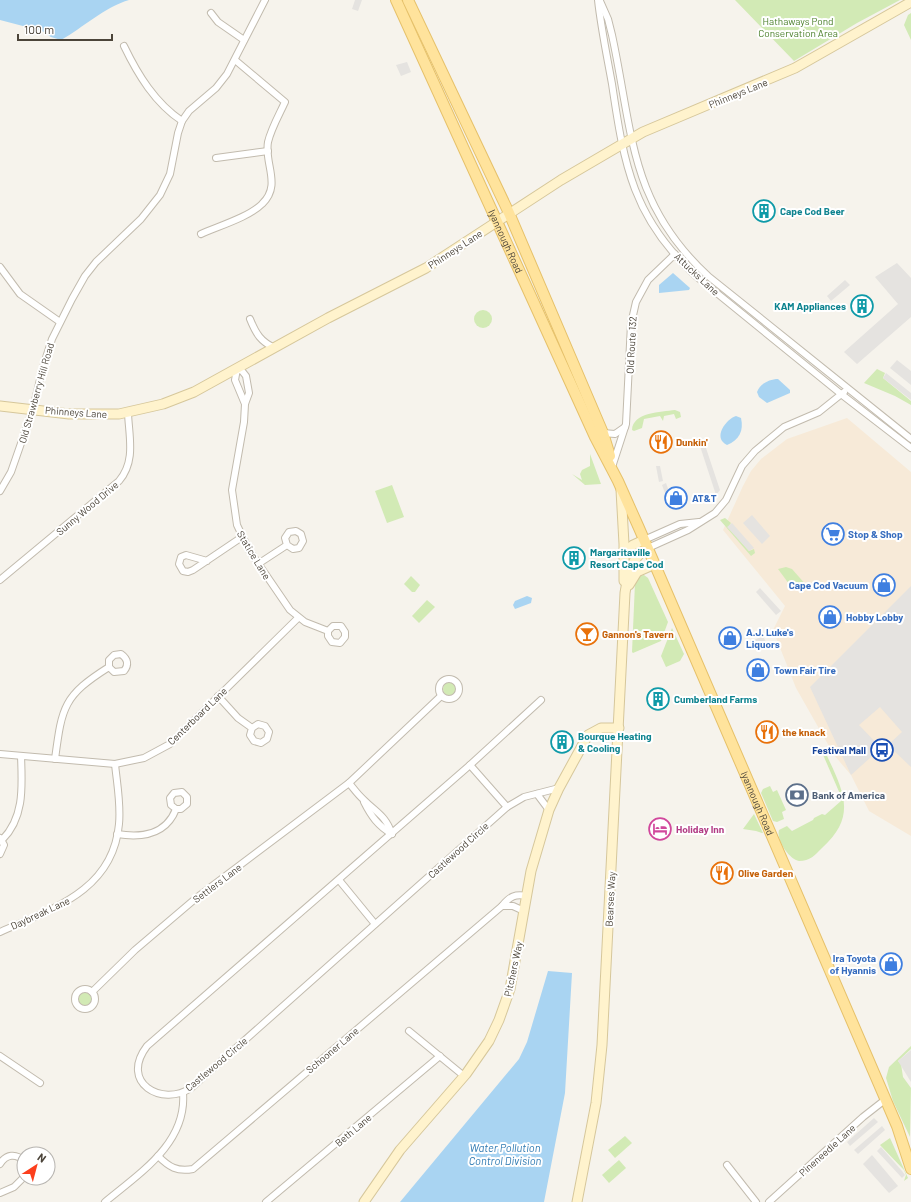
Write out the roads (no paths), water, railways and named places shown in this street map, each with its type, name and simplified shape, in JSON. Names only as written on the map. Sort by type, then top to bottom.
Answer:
[{"type":"main road","name":"Iyannough Road","points":[[396,0],[594,437],[620,484]]},
{"type":"main road","name":"Iyannough Road","points":[[408,0],[509,213],[603,433],[620,484],[897,1126],[911,1169]]},
{"type":"main road","name":"Phinneys Lane","points":[[0,406],[90,415],[128,413],[172,401],[236,369],[340,312],[426,268],[509,213],[631,138],[795,68],[911,2]]},
{"type":"main road","points":[[620,484],[624,552]]},
{"type":"main road","name":"Bearses Way","points":[[625,593],[623,574],[624,552],[633,545],[646,544]]},
{"type":"main road","name":"Bearses Way","points":[[577,1202],[590,1138],[601,1065],[625,593],[630,567],[646,544]]},
{"type":"main road","points":[[625,593],[635,574],[655,564]]},
{"type":"main road","name":"Pitchers Way","points":[[364,1202],[400,1150],[464,1076],[485,1048],[506,1002],[514,971],[524,911],[540,837],[549,810],[559,788],[588,735],[600,728],[619,728]]},
{"type":"main road","name":"Iyannough Road","points":[[897,1126],[911,1149]]},
{"type":"street","name":"Old Strawberry Hill Road","points":[[0,491],[11,472],[33,409],[46,357],[60,322],[91,268],[141,219],[160,195],[170,174],[178,133],[182,122],[195,105],[222,81],[235,60],[266,0]]},
{"type":"street","name":"Attucks Lane","points":[[599,0],[608,19],[612,35],[631,138],[640,174],[653,205],[666,227],[691,259],[708,276],[847,389],[911,438]]},
{"type":"street","name":"Attucks Lane","points":[[599,0],[621,144],[630,179],[638,199],[659,233],[675,254],[697,277],[841,394],[911,448]]},
{"type":"street","points":[[211,12],[218,22],[244,40]]},
{"type":"street","points":[[124,46],[134,67],[150,90],[170,113],[182,122]]},
{"type":"street","points":[[201,234],[253,210],[266,200],[272,182],[268,151],[270,137],[285,102],[235,60]]},
{"type":"street","points":[[216,158],[268,151]]},
{"type":"street","name":"Old Route 132","points":[[613,464],[625,427],[631,324],[636,302],[648,280],[675,254]]},
{"type":"street","points":[[0,268],[20,294],[60,322]]},
{"type":"street","points":[[250,319],[254,329],[263,343],[275,348]]},
{"type":"street","name":"Statice Lane","points":[[245,404],[235,380],[236,369],[244,373],[247,379],[249,393],[245,404],[244,422],[232,490],[234,514],[242,537],[258,564],[287,606],[298,618],[328,631]]},
{"type":"street","name":"Bearses Way","points":[[646,544],[688,530],[714,513],[724,504],[742,466],[755,451],[784,427],[819,412],[847,389]]},
{"type":"street","name":"Sunny Wood Drive","points":[[0,580],[119,481],[124,475],[130,461],[128,413]]},
{"type":"street","points":[[603,433],[615,434],[625,427]]},
{"type":"street","name":"Bearses Way","points":[[646,544],[680,524],[701,521]]},
{"type":"street","points":[[207,561],[242,537]]},
{"type":"street","points":[[258,564],[286,545]]},
{"type":"street","name":"Centerboard Lane","points":[[0,754],[115,764],[144,758],[165,747],[178,737],[298,618]]},
{"type":"street","points":[[55,759],[61,718],[67,704],[82,686],[109,667]]},
{"type":"street","points":[[218,696],[238,718],[252,728]]},
{"type":"street","name":"Settlers Lane","points":[[92,992],[135,950],[195,900],[349,783],[441,696]]},
{"type":"street","name":"Castlewood Circle","points":[[541,700],[392,834],[153,1040],[137,1061],[136,1069],[143,1084],[153,1091],[165,1094],[182,1092],[190,1088],[507,807],[518,799],[559,788]]},
{"type":"street","points":[[0,854],[4,847],[1,839],[12,827],[20,807],[21,756]]},
{"type":"street","name":"Daybreak Lane","points":[[0,932],[64,904],[85,889],[105,866],[113,849],[117,834],[119,808],[115,764]]},
{"type":"street","points":[[470,765],[507,807]]},
{"type":"street","points":[[349,783],[364,801],[371,816],[382,828],[392,834]]},
{"type":"street","points":[[537,794],[549,810]]},
{"type":"street","points":[[117,834],[136,837],[154,833],[168,823],[176,809]]},
{"type":"street","points":[[339,880],[375,924]]},
{"type":"street","name":"Schooner Lane","points":[[158,1156],[174,1169],[184,1171],[193,1169],[502,906],[509,898],[514,896],[527,896]]},
{"type":"street","points":[[502,906],[513,906],[524,911]]},
{"type":"street","points":[[409,1031],[464,1076]]},
{"type":"street","name":"Beth Lane","points":[[266,1202],[440,1056]]},
{"type":"street","points":[[1,1058],[40,1083]]},
{"type":"street","points":[[105,1202],[158,1156],[172,1140],[180,1124],[184,1104],[182,1092]]},
{"type":"street","name":"Pineneedle Lane","points":[[769,1202],[863,1117],[886,1100]]},
{"type":"street","points":[[0,1164],[6,1157],[12,1155],[16,1156]]},
{"type":"street","points":[[727,1165],[756,1202]]},
{"type":"street","points":[[0,1193],[16,1185]]},
{"type":"water","points":[[0,0],[129,0],[120,3],[102,13],[61,40],[51,37],[42,31],[0,20]]},
{"type":"water","points":[[673,273],[690,288],[689,290],[659,293],[659,285]]},
{"type":"water","points":[[778,379],[790,390],[790,393],[767,403],[759,397],[757,392],[765,382]]},
{"type":"water","points":[[736,416],[741,418],[741,431],[735,440],[727,445],[721,438],[722,429],[728,421]]},
{"type":"water","points":[[527,596],[532,598],[531,603],[515,609],[513,605],[515,601]]},
{"type":"water","name":"Water Pollution Control Division","points":[[548,971],[572,973],[565,1093],[544,1202],[400,1202],[519,1059],[527,1042]]},
{"type":"place","name":"Cape Cod Beer","points":[[764,211]]},
{"type":"place","name":"KAM Appliances","points":[[862,306]]},
{"type":"place","name":"Dunkin'","points":[[661,442]]},
{"type":"place","name":"AT&T","points":[[676,498]]},
{"type":"place","name":"Stop & Shop","points":[[833,534]]},
{"type":"place","name":"Margaritaville Resort Cape Cod","points":[[574,558]]},
{"type":"place","name":"Cape Cod Vacuum","points":[[884,585]]},
{"type":"place","name":"Hobby Lobby","points":[[830,617]]},
{"type":"place","name":"Gannon's Tavern","points":[[587,634]]},
{"type":"place","name":"A.J. Luke's Liquors","points":[[730,638]]},
{"type":"place","name":"Town Fair Tire","points":[[758,670]]},
{"type":"place","name":"Cumberland Farms","points":[[658,699]]},
{"type":"place","name":"the knack","points":[[767,732]]},
{"type":"place","name":"Bourque Heating & Cooling","points":[[562,742]]},
{"type":"place","name":"Festival Mall","points":[[882,750]]},
{"type":"place","name":"Bank of America","points":[[797,795]]},
{"type":"place","name":"Holiday Inn","points":[[660,829]]},
{"type":"place","name":"Olive Garden","points":[[722,873]]},
{"type":"place","name":"Ira Toyota of Hyannis","points":[[891,964]]},
{"type":"park label","name":"Hathaways Pond Conservation Area","points":[[798,26]]}]
